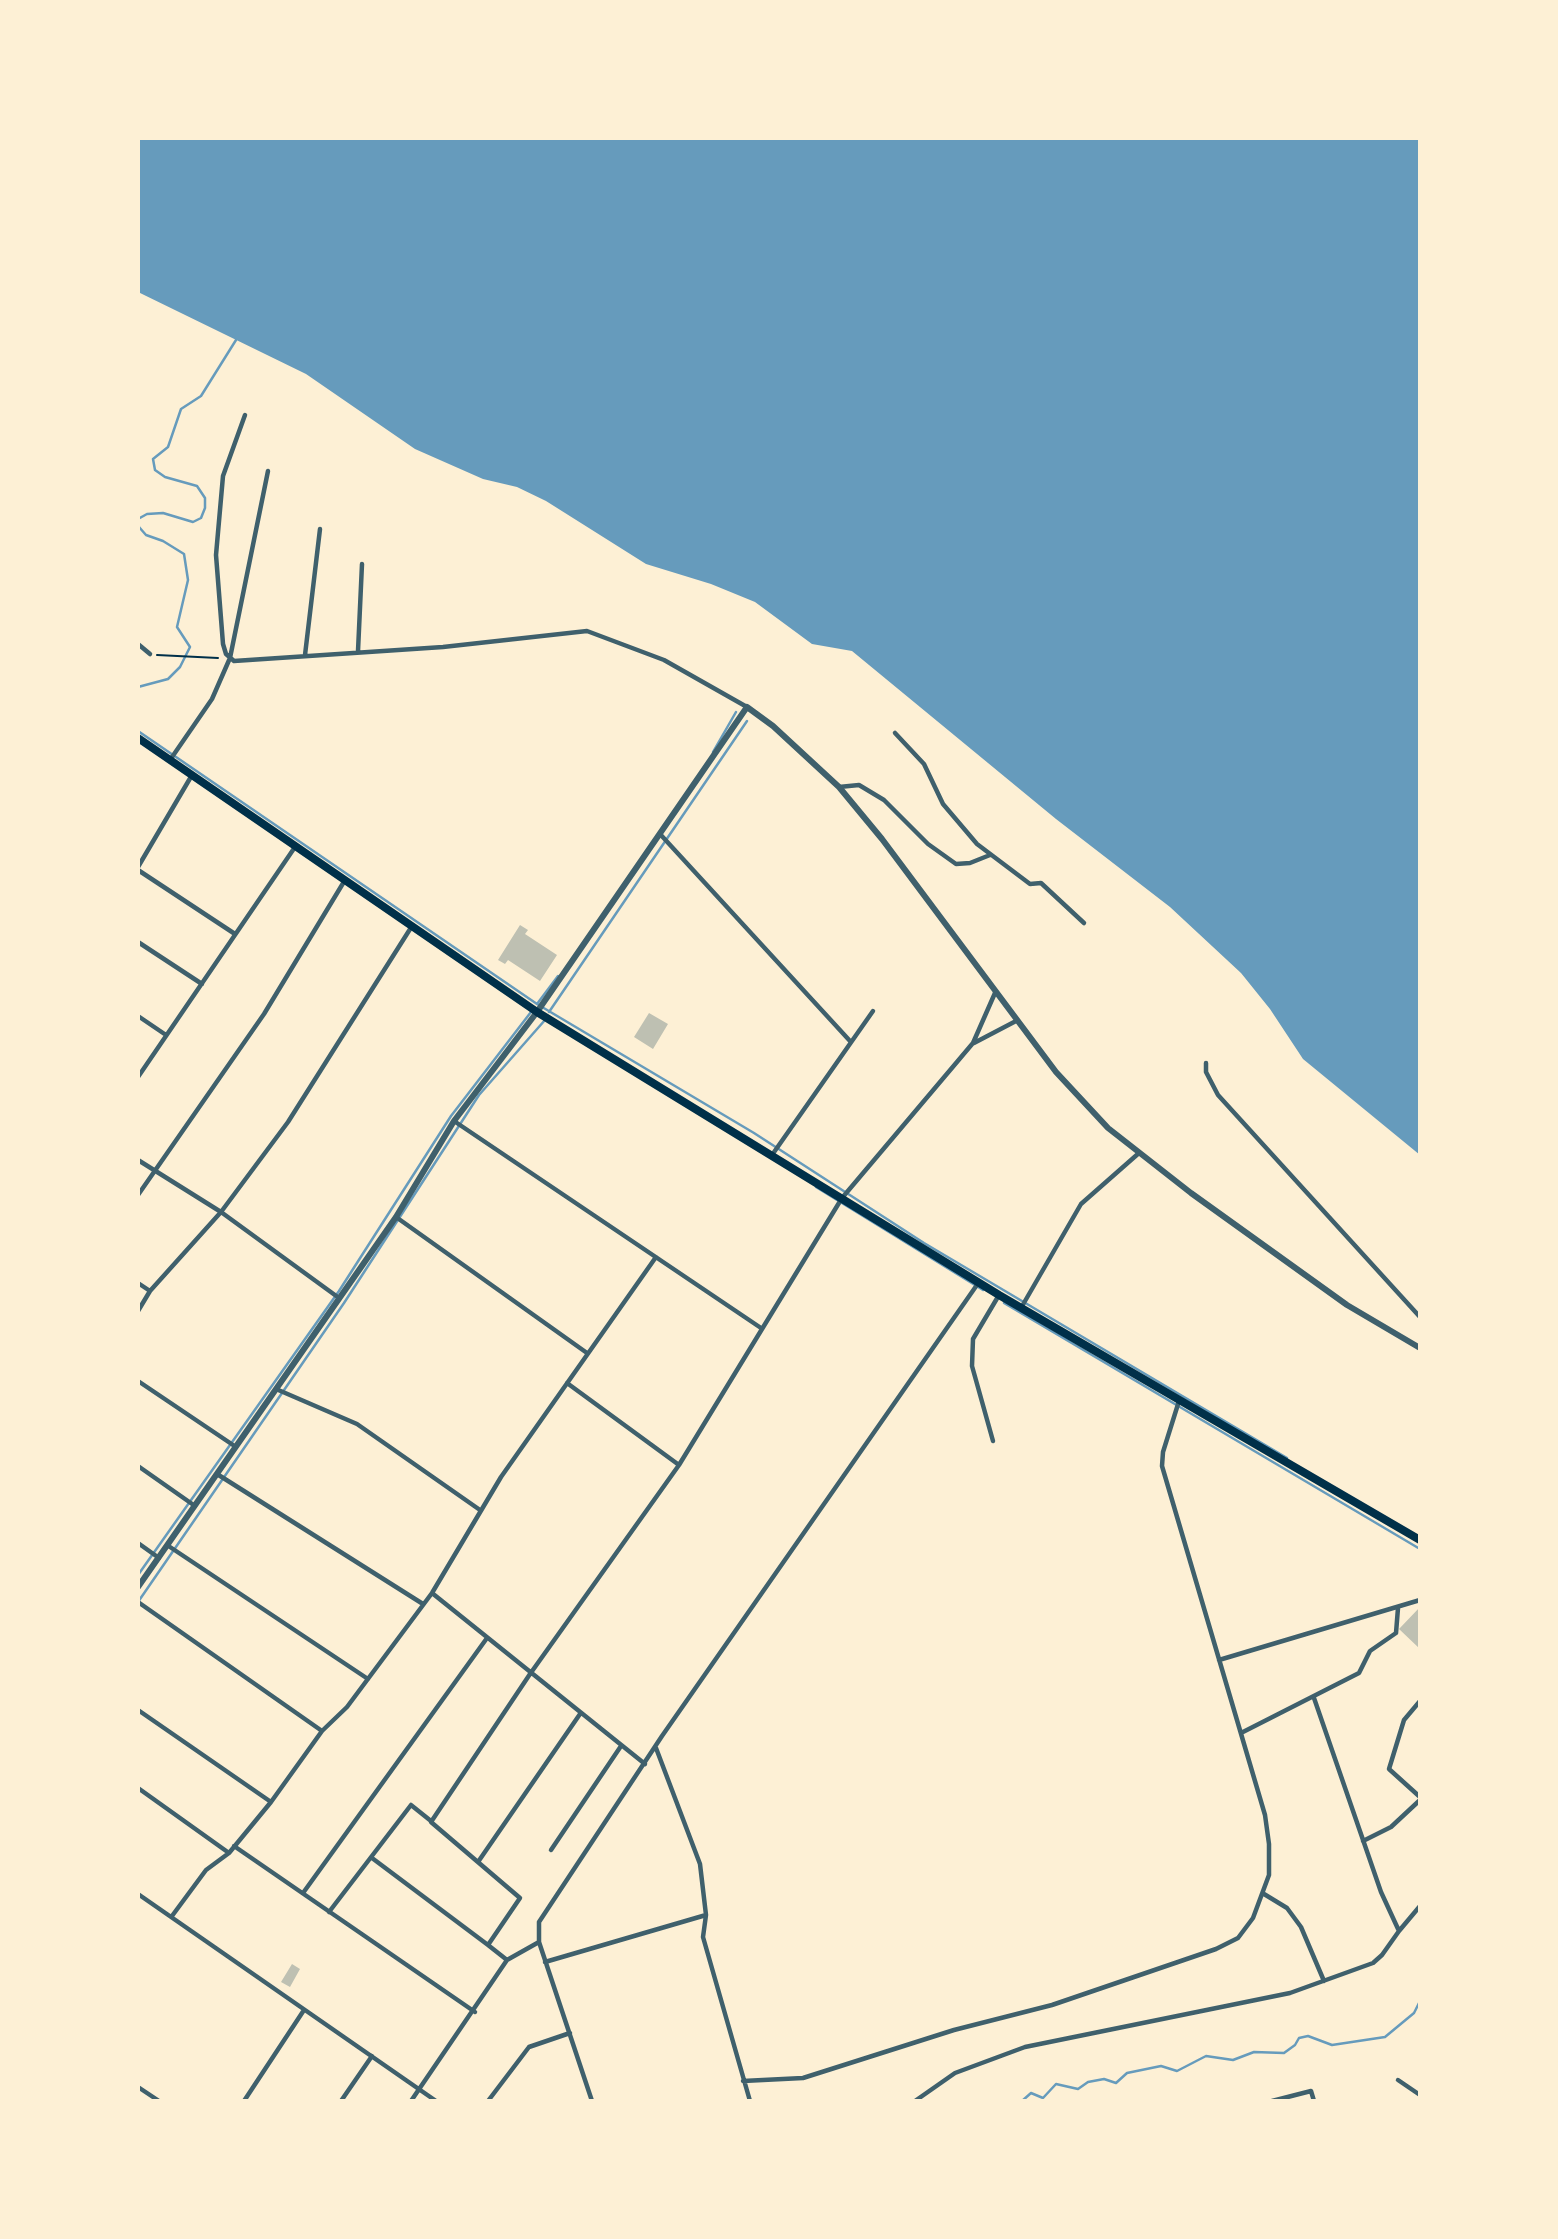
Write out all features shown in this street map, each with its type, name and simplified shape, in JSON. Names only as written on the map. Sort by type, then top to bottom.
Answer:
[{"type":"main road","points":[[138,738],[537,1012],[999,1295],[1420,1540]]},
{"type":"street","points":[[245,415],[223,476],[216,555],[223,644],[230,658],[234,661],[443,647],[587,631],[664,660],[747,708],[773,726],[839,788],[882,839],[1016,1021],[1081,1101],[1139,1153],[1346,1305],[1420,1348]]},
{"type":"street","points":[[170,760],[212,699],[230,658],[268,471]]},
{"type":"street","points":[[305,655],[320,529]]},
{"type":"street","points":[[358,651],[362,564]]},
{"type":"street","points":[[138,644],[150,654]]},
{"type":"street","points":[[138,1587],[396,1217],[454,1121],[537,1012],[747,708]]},
{"type":"street","points":[[895,733],[924,764],[943,804],[990,855],[1030,884],[1041,883],[1084,923]]},
{"type":"street","points":[[192,775],[138,869],[235,934]]},
{"type":"street","points":[[839,788],[859,785],[884,800],[928,844],[956,863],[970,863],[990,855]]},
{"type":"street","points":[[660,834],[850,1041]]},
{"type":"street","points":[[138,1077],[295,846]]},
{"type":"street","points":[[138,1195],[264,1014],[345,880]]},
{"type":"street","points":[[138,1311],[150,1291],[221,1212],[288,1122],[412,926]]},
{"type":"street","points":[[138,942],[202,984]]},
{"type":"street","points":[[431,1822],[530,1674],[679,1465],[842,1198],[973,1044],[995,993]]},
{"type":"street","points":[[772,1154],[873,1011]]},
{"type":"street","points":[[138,1016],[166,1035]]},
{"type":"street","points":[[973,1044],[1016,1021]]},
{"type":"street","points":[[1206,1063],[1206,1072],[1219,1095],[1420,1317]]},
{"type":"street","points":[[454,1121],[761,1328]]},
{"type":"street","points":[[1021,1308],[1081,1204],[1139,1153]]},
{"type":"street","points":[[138,1160],[221,1212],[340,1299]]},
{"type":"street","points":[[396,1217],[587,1353]]},
{"type":"street","points":[[172,1916],[206,1870],[229,1853],[271,1802],[323,1731],[347,1706],[424,1604],[480,1510],[656,1257]]},
{"type":"street","points":[[592,2101],[538,1942],[538,1923],[655,1747],[979,1282]]},
{"type":"street","points":[[138,1283],[150,1291]]},
{"type":"street","points":[[993,1441],[972,1366],[973,1339],[999,1295]]},
{"type":"street","points":[[138,1381],[236,1447]]},
{"type":"street","points":[[566,1383],[679,1465]]},
{"type":"street","points":[[276,1388],[357,1424],[480,1510]]},
{"type":"street","points":[[743,2081],[803,2078],[954,2030],[1052,2005],[1216,1949],[1238,1938],[1253,1919],[1269,1875],[1265,1815],[1161,1466],[1180,1400]]},
{"type":"street","points":[[138,1466],[195,1506]]},
{"type":"street","points":[[217,1474],[424,1604]]},
{"type":"street","points":[[138,1543],[159,1558]]},
{"type":"street","points":[[167,1545],[368,1679]]},
{"type":"street","points":[[432,1593],[645,1764]]},
{"type":"street","points":[[1219,1660],[1420,1600]]},
{"type":"street","points":[[138,1602],[323,1731]]},
{"type":"street","points":[[1241,1733],[1359,1673],[1370,1651],[1396,1633],[1398,1608]]},
{"type":"street","points":[[303,1893],[487,1637]]},
{"type":"street","points":[[1314,1698],[1381,1892],[1399,1931]]},
{"type":"street","points":[[1363,1841],[1391,1827],[1420,1799],[1390,1769],[1404,1720],[1420,1701]]},
{"type":"street","points":[[138,1710],[271,1802]]},
{"type":"street","points":[[478,1862],[580,1714]]},
{"type":"street","points":[[551,1850],[621,1746]]},
{"type":"street","points":[[655,1747],[700,1864],[706,1915],[703,1937],[750,2101]]},
{"type":"street","points":[[138,1788],[229,1853]]},
{"type":"street","points":[[329,1912],[411,1805],[520,1898],[488,1945]]},
{"type":"street","points":[[234,1846],[475,2012]]},
{"type":"street","points":[[372,1858],[507,1960]]},
{"type":"street","points":[[138,1894],[436,2101]]},
{"type":"street","points":[[1264,1894],[1287,1908],[1301,1927],[1324,1981]]},
{"type":"street","points":[[915,2101],[955,2073],[1025,2047],[1290,1993],[1373,1963],[1420,1906]]},
{"type":"street","points":[[545,1962],[706,1915]]},
{"type":"street","points":[[411,2101],[475,2012],[507,1960],[538,1942]]},
{"type":"street","points":[[244,2101],[304,2010]]},
{"type":"street","points":[[491,2099],[529,2047],[570,2033]]},
{"type":"street","points":[[341,2101],[372,2056]]},
{"type":"street","points":[[1398,2080],[1420,2095]]},
{"type":"street","points":[[138,2087],[159,2101]]},
{"type":"street","points":[[1272,2101],[1311,2091],[1314,2101]]},
{"type":"path","points":[[150,654],[230,658]]},
{"type":"water","points":[[138,138],[1420,138],[1420,1155],[1303,1059],[1270,1009],[1241,973],[1170,907],[1056,819],[852,651],[812,644],[755,602],[711,584],[646,564],[546,501],[517,487],[483,479],[415,449],[306,374],[138,292]]},
{"type":"building","points":[[520,925],[528,930],[525,934],[557,955],[540,981],[508,960],[505,964],[498,960]]},
{"type":"building","points":[[649,1013],[668,1024],[653,1049],[634,1037]]},
{"type":"building","points":[[1420,1607],[1420,1649],[1399,1629]]},
{"type":"building","points":[[292,1964],[300,1969],[290,1987],[281,1982]]},
{"type":"waterway","points":[[138,519],[147,514],[163,513],[193,522],[201,518],[205,498],[197,486],[165,477],[155,470],[153,459],[168,447],[181,409],[201,396],[236,340]]},
{"type":"waterway","points":[[138,521],[139,527],[146,535],[163,541],[184,554],[188,580],[177,627],[190,647],[180,667],[168,679],[138,687]]},
{"type":"waterway","points":[[713,752],[736,712]]},
{"type":"waterway","points":[[549,1012],[747,721]]},
{"type":"waterway","points":[[138,731],[537,1004],[754,1133],[924,1243],[1287,1458]]},
{"type":"waterway","points":[[537,1004],[558,976]]},
{"type":"waterway","points":[[138,1575],[339,1291],[451,1116],[531,1012]]},
{"type":"waterway","points":[[138,1602],[344,1303],[479,1095],[545,1020]]},
{"type":"waterway","points":[[816,1187],[983,1290]]},
{"type":"waterway","points":[[1004,1303],[1420,1549]]},
{"type":"waterway","points":[[1022,2101],[1031,2093],[1043,2098],[1056,2084],[1078,2089],[1088,2082],[1104,2079],[1116,2083],[1127,2073],[1161,2066],[1177,2071],[1206,2056],[1233,2060],[1254,2052],[1284,2053],[1295,2045],[1299,2038],[1308,2036],[1332,2045],[1385,2037],[1414,2013],[1420,2001]]}]
